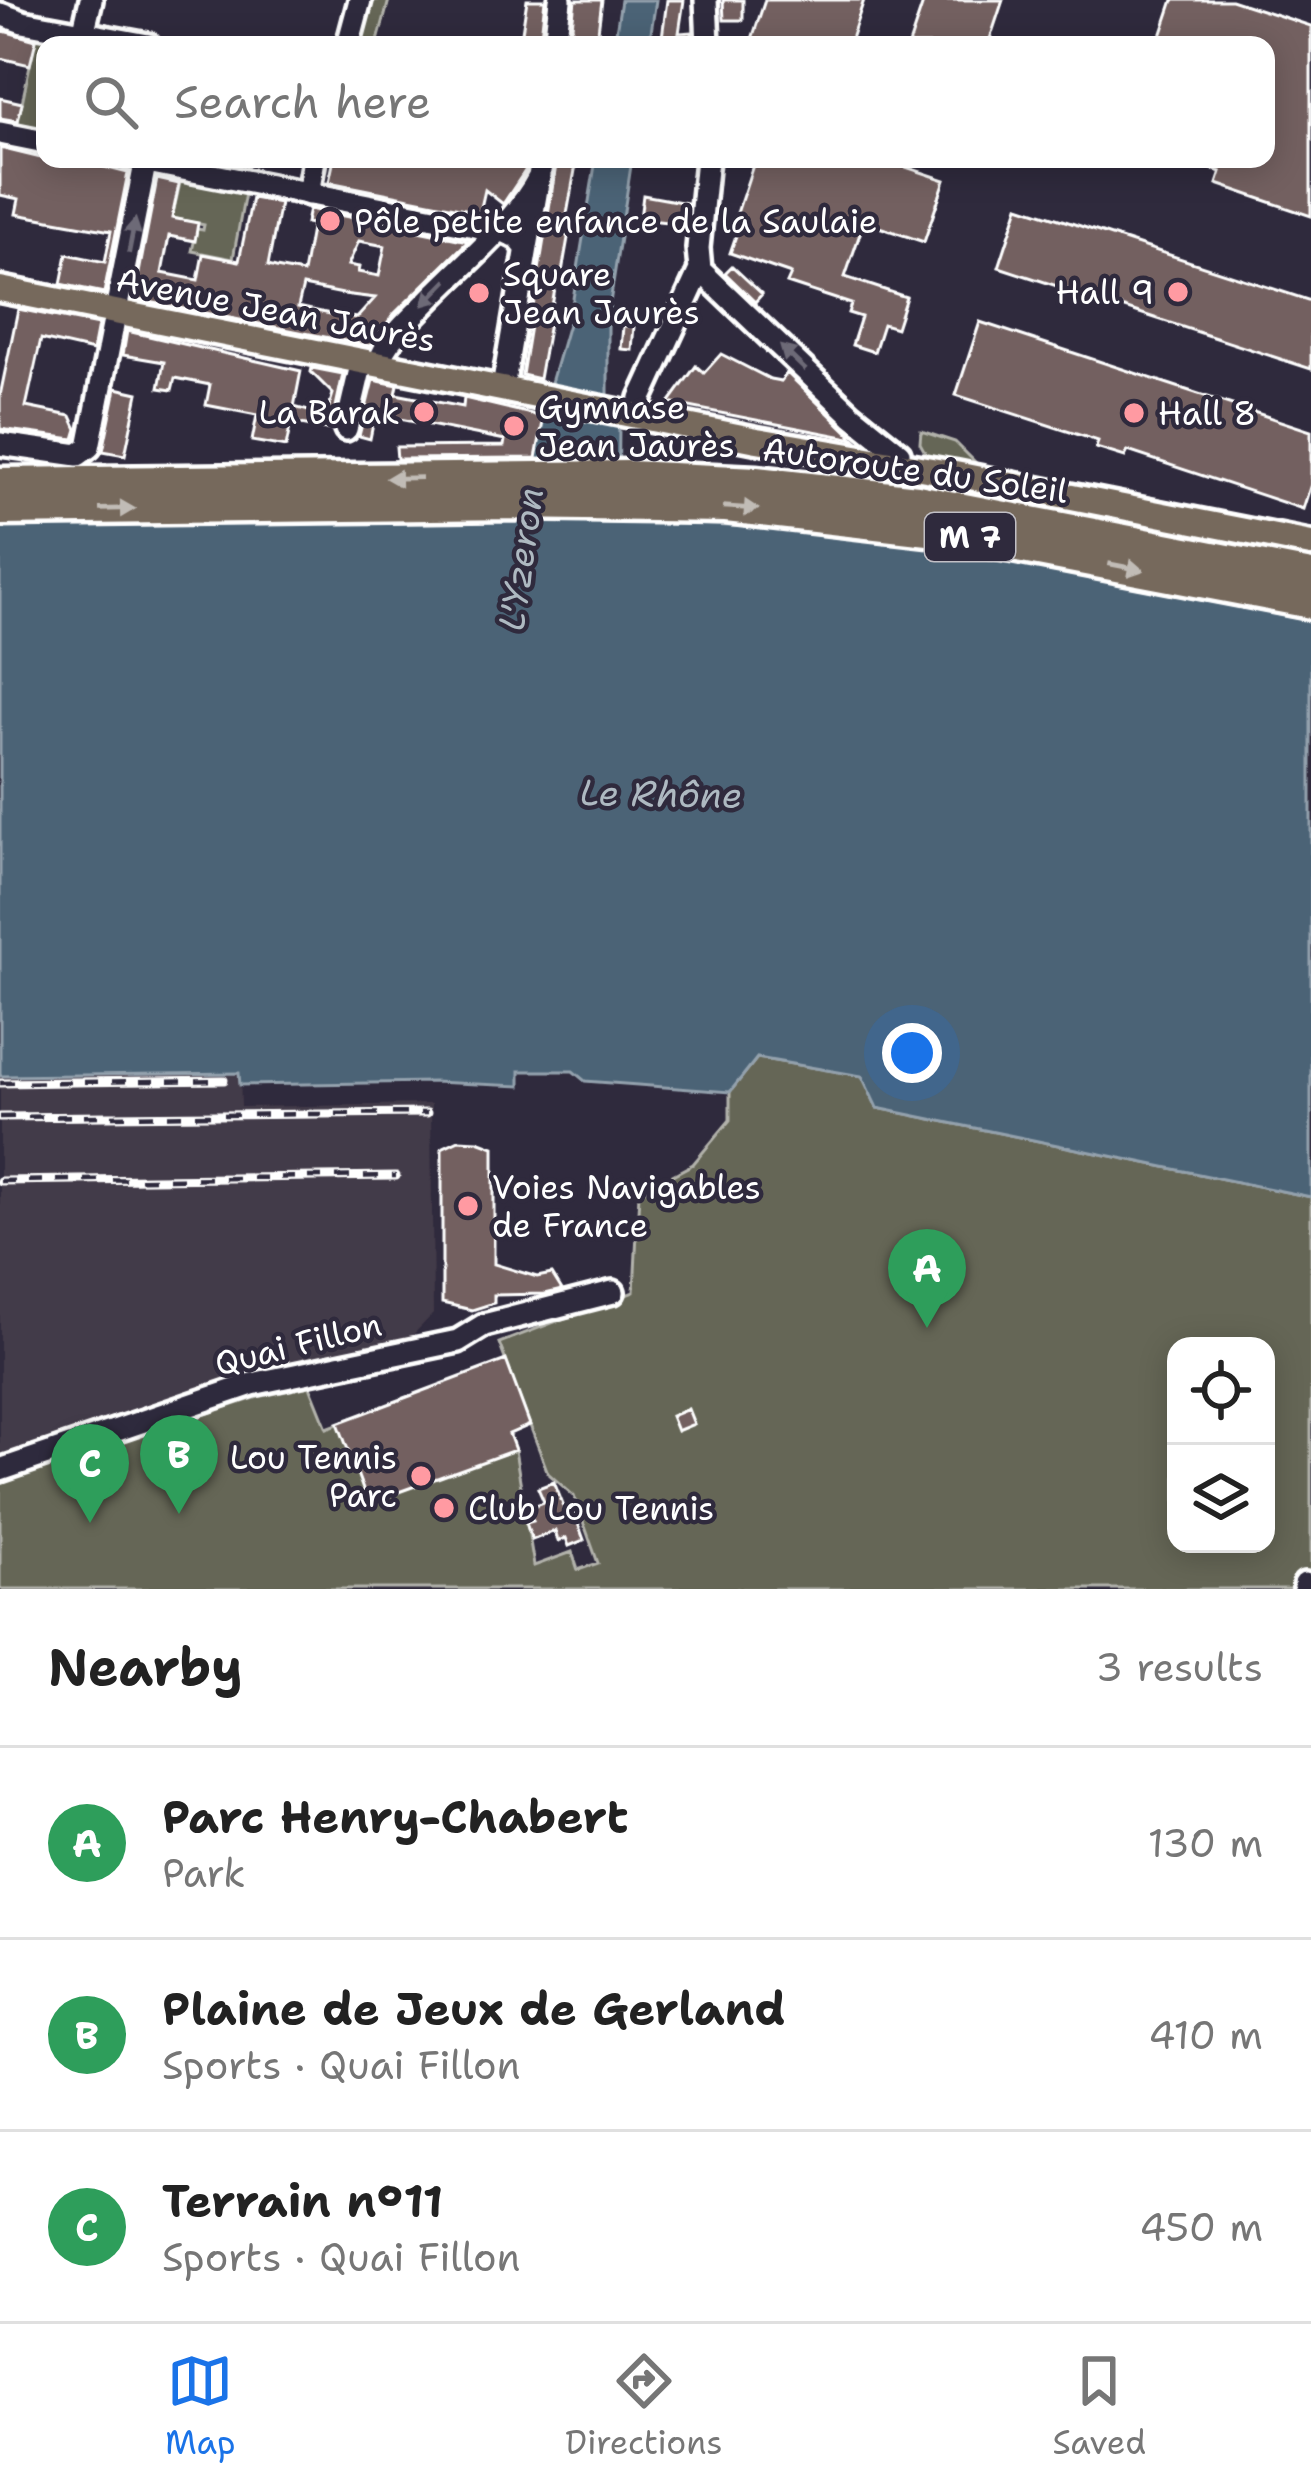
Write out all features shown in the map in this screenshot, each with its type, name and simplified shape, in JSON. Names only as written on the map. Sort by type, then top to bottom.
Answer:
[{"type":"highway","name":"Autoroute du Soleil","points":[[0,483],[518,490],[810,487],[917,500],[1311,576]]},
{"type":"highway","name":"Autoroute du Soleil","points":[[0,510],[518,490]]},
{"type":"highway","name":"Autoroute du Soleil","points":[[626,490],[877,522],[1311,603]]},
{"type":"main road","name":"Avenue Jean Jaurès","points":[[2,294],[116,312],[775,444],[1311,544]]},
{"type":"street","points":[[83,34],[91,0]]},
{"type":"street","points":[[350,36],[360,0]]},
{"type":"street","points":[[556,36],[560,0]]},
{"type":"street","points":[[706,0],[708,36]]},
{"type":"street","points":[[0,14],[95,36]]},
{"type":"street","points":[[0,133],[36,140]]},
{"type":"street","points":[[0,444],[78,455],[88,447],[140,168]]},
{"type":"street","points":[[180,168],[513,234],[526,248]]},
{"type":"street","points":[[308,194],[312,168]]},
{"type":"street","points":[[346,429],[370,362],[520,206],[540,168]]},
{"type":"street","points":[[502,388],[541,168]]},
{"type":"street","points":[[626,412],[642,395],[700,270],[706,168]]},
{"type":"street","points":[[700,270],[852,415],[899,453],[898,464]]},
{"type":"street","name":"Quai Fillon","points":[[0,1470],[252,1384],[458,1340],[484,1325],[613,1292]]},
{"type":"shaded area","points":[[240,1073],[241,1107],[431,1104],[433,1314],[406,1342],[251,1373],[0,1458],[0,1076]]},
{"type":"green space","points":[[366,0],[389,0],[379,36],[356,36]]},
{"type":"green space","points":[[36,37],[36,130],[17,126]]},
{"type":"green space","points":[[180,183],[245,193],[233,259],[192,251],[197,229],[203,230],[204,225],[172,218]]},
{"type":"green space","points":[[921,431],[955,442],[978,465],[926,454]]},
{"type":"green space","points":[[757,1058],[863,1076],[877,1108],[1311,1197],[1311,1589],[0,1589],[0,1483],[8,1478],[258,1397],[310,1386],[327,1428],[485,1369],[515,1450],[534,1566],[572,1552],[578,1570],[598,1563],[574,1496],[548,1473],[499,1343],[634,1292],[639,1193],[693,1164],[730,1120],[730,1092]]},
{"type":"water","points":[[621,0],[656,0],[650,36],[615,36]]},
{"type":"water","points":[[595,168],[631,168],[608,316],[608,422],[619,424],[618,520],[803,530],[925,547],[1311,621],[1311,1197],[877,1108],[862,1076],[757,1058],[730,1092],[585,1081],[573,1071],[520,1071],[520,1086],[433,1082],[240,1085],[239,1073],[0,1076],[0,527],[522,520],[548,393],[570,317]]},
{"type":"building","points":[[527,0],[545,0],[541,36],[521,36]]},
{"type":"building","points":[[575,0],[602,0],[597,36],[571,35]]},
{"type":"building","points":[[667,0],[684,0],[679,33],[692,32],[692,36],[662,36]]},
{"type":"building","points":[[723,0],[743,0],[743,20],[724,20]]},
{"type":"building","points":[[765,0],[864,0],[852,36],[753,36]]},
{"type":"building","points":[[924,0],[1003,0],[991,36],[912,36]]},
{"type":"building","points":[[1173,0],[1231,0],[1311,26],[1311,216],[1217,184],[1221,172],[1209,168],[1275,168],[1275,36],[1161,36]]},
{"type":"building","points":[[0,30],[36,40],[30,65],[0,58]]},
{"type":"building","points":[[0,98],[22,103],[18,121],[0,118]]},
{"type":"building","points":[[0,148],[36,157],[36,168],[108,168],[128,173],[104,293],[61,284],[67,254],[105,262],[111,231],[16,214],[19,199],[0,195]]},
{"type":"building","points":[[332,168],[526,168],[503,204],[485,190],[480,212],[329,182]]},
{"type":"building","points":[[556,168],[575,168],[564,231],[568,238],[539,379],[522,375]]},
{"type":"building","points":[[752,168],[909,168],[945,180],[924,242],[864,222],[845,277],[906,297],[896,328],[883,324],[874,352],[852,345],[861,317],[848,313],[851,304],[787,283],[791,274],[730,253],[741,221],[735,219]]},
{"type":"building","points":[[157,179],[179,184],[172,218],[198,223],[195,241],[169,236],[162,273],[198,280],[203,254],[239,261],[252,198],[280,203],[268,266],[276,268],[303,273],[312,224],[306,223],[309,209],[468,241],[394,314],[370,346],[134,299]],"holes":[[[359,241],[385,246],[379,276],[348,265]],[[303,286],[343,294],[375,298],[357,318],[335,315],[298,307]]]},
{"type":"building","points":[[643,195],[687,203],[685,224],[640,219]]},
{"type":"building","name":"Hall 9","points":[[1019,206],[1311,301],[1311,369],[999,267]]},
{"type":"building","points":[[732,266],[762,294],[755,302],[725,273]]},
{"type":"building","points":[[18,309],[98,325],[93,351],[41,339],[26,407],[71,416],[77,429],[74,439],[0,429],[0,396]]},
{"type":"building","name":"Hall 8","points":[[980,322],[1311,431],[1311,484],[1303,509],[1128,451],[1125,457],[1096,448],[1098,441],[956,395]]},
{"type":"building","points":[[623,326],[634,326],[632,350],[621,349]]},
{"type":"building","points":[[127,331],[301,371],[294,407],[326,416],[333,394],[312,368],[343,374],[331,430],[291,422],[286,447],[252,441],[257,415],[206,405],[210,385],[175,378],[172,390],[159,388],[164,362],[123,355]]},
{"type":"building","points":[[721,354],[770,379],[781,381],[787,373],[855,439],[669,403],[696,366],[704,373]]},
{"type":"building","points":[[373,380],[398,385],[396,394],[463,407],[464,398],[544,417],[536,458],[397,459],[396,447],[504,446],[505,440],[375,414],[370,439],[359,436]]},
{"type":"building","points":[[116,388],[138,393],[125,455],[103,451]]},
{"type":"building","name":"Voies Navigables de France","points":[[459,1140],[494,1147],[494,1264],[537,1277],[552,1274],[562,1290],[494,1295],[494,1303],[472,1310],[442,1303],[442,1148]]},
{"type":"building","points":[[506,1360],[530,1425],[509,1434],[515,1450],[368,1503],[338,1423]]},
{"type":"building","points":[[688,1409],[694,1424],[677,1431],[671,1416]]},
{"type":"building","points":[[554,1482],[565,1510],[572,1507],[584,1540],[569,1546],[566,1538],[558,1541],[555,1531],[532,1540],[526,1523],[533,1521],[528,1508],[544,1502],[538,1488]]},
{"type":"railway","points":[[0,1083],[224,1080]]},
{"type":"railway","points":[[0,1117],[427,1113]]},
{"type":"railway","points":[[0,1181],[396,1176]]},
{"type":"place","name":"Pôle petite enfance de la Saulaie","points":[[330,221]]},
{"type":"place","name":"Hall 9","points":[[1178,292]]},
{"type":"place","name":"Square Jean Jaurès","points":[[479,293]]},
{"type":"place","name":"La Barak","points":[[424,412]]},
{"type":"place","name":"Hall 8","points":[[1134,413]]},
{"type":"place","name":"Gymnase Jean Jaurès","points":[[514,426]]},
{"type":"place","name":"Voies Navigables de France","points":[[468,1206]]},
{"type":"place","name":"Parc Henry-Chabert","points":[[927,1328]]},
{"type":"place","name":"Lou Tennis Parc","points":[[421,1476]]},
{"type":"place","name":"Club Lou Tennis","points":[[444,1508]]},
{"type":"place","name":"Plaine de Jeux de Gerland","points":[[179,1514]]},
{"type":"place","name":"Terrain n°11","points":[[90,1523]]},
{"type":"water label","name":"L'Yzeron","points":[[521,559]]},
{"type":"water label","name":"Le Rhône","points":[[661,794]]}]
